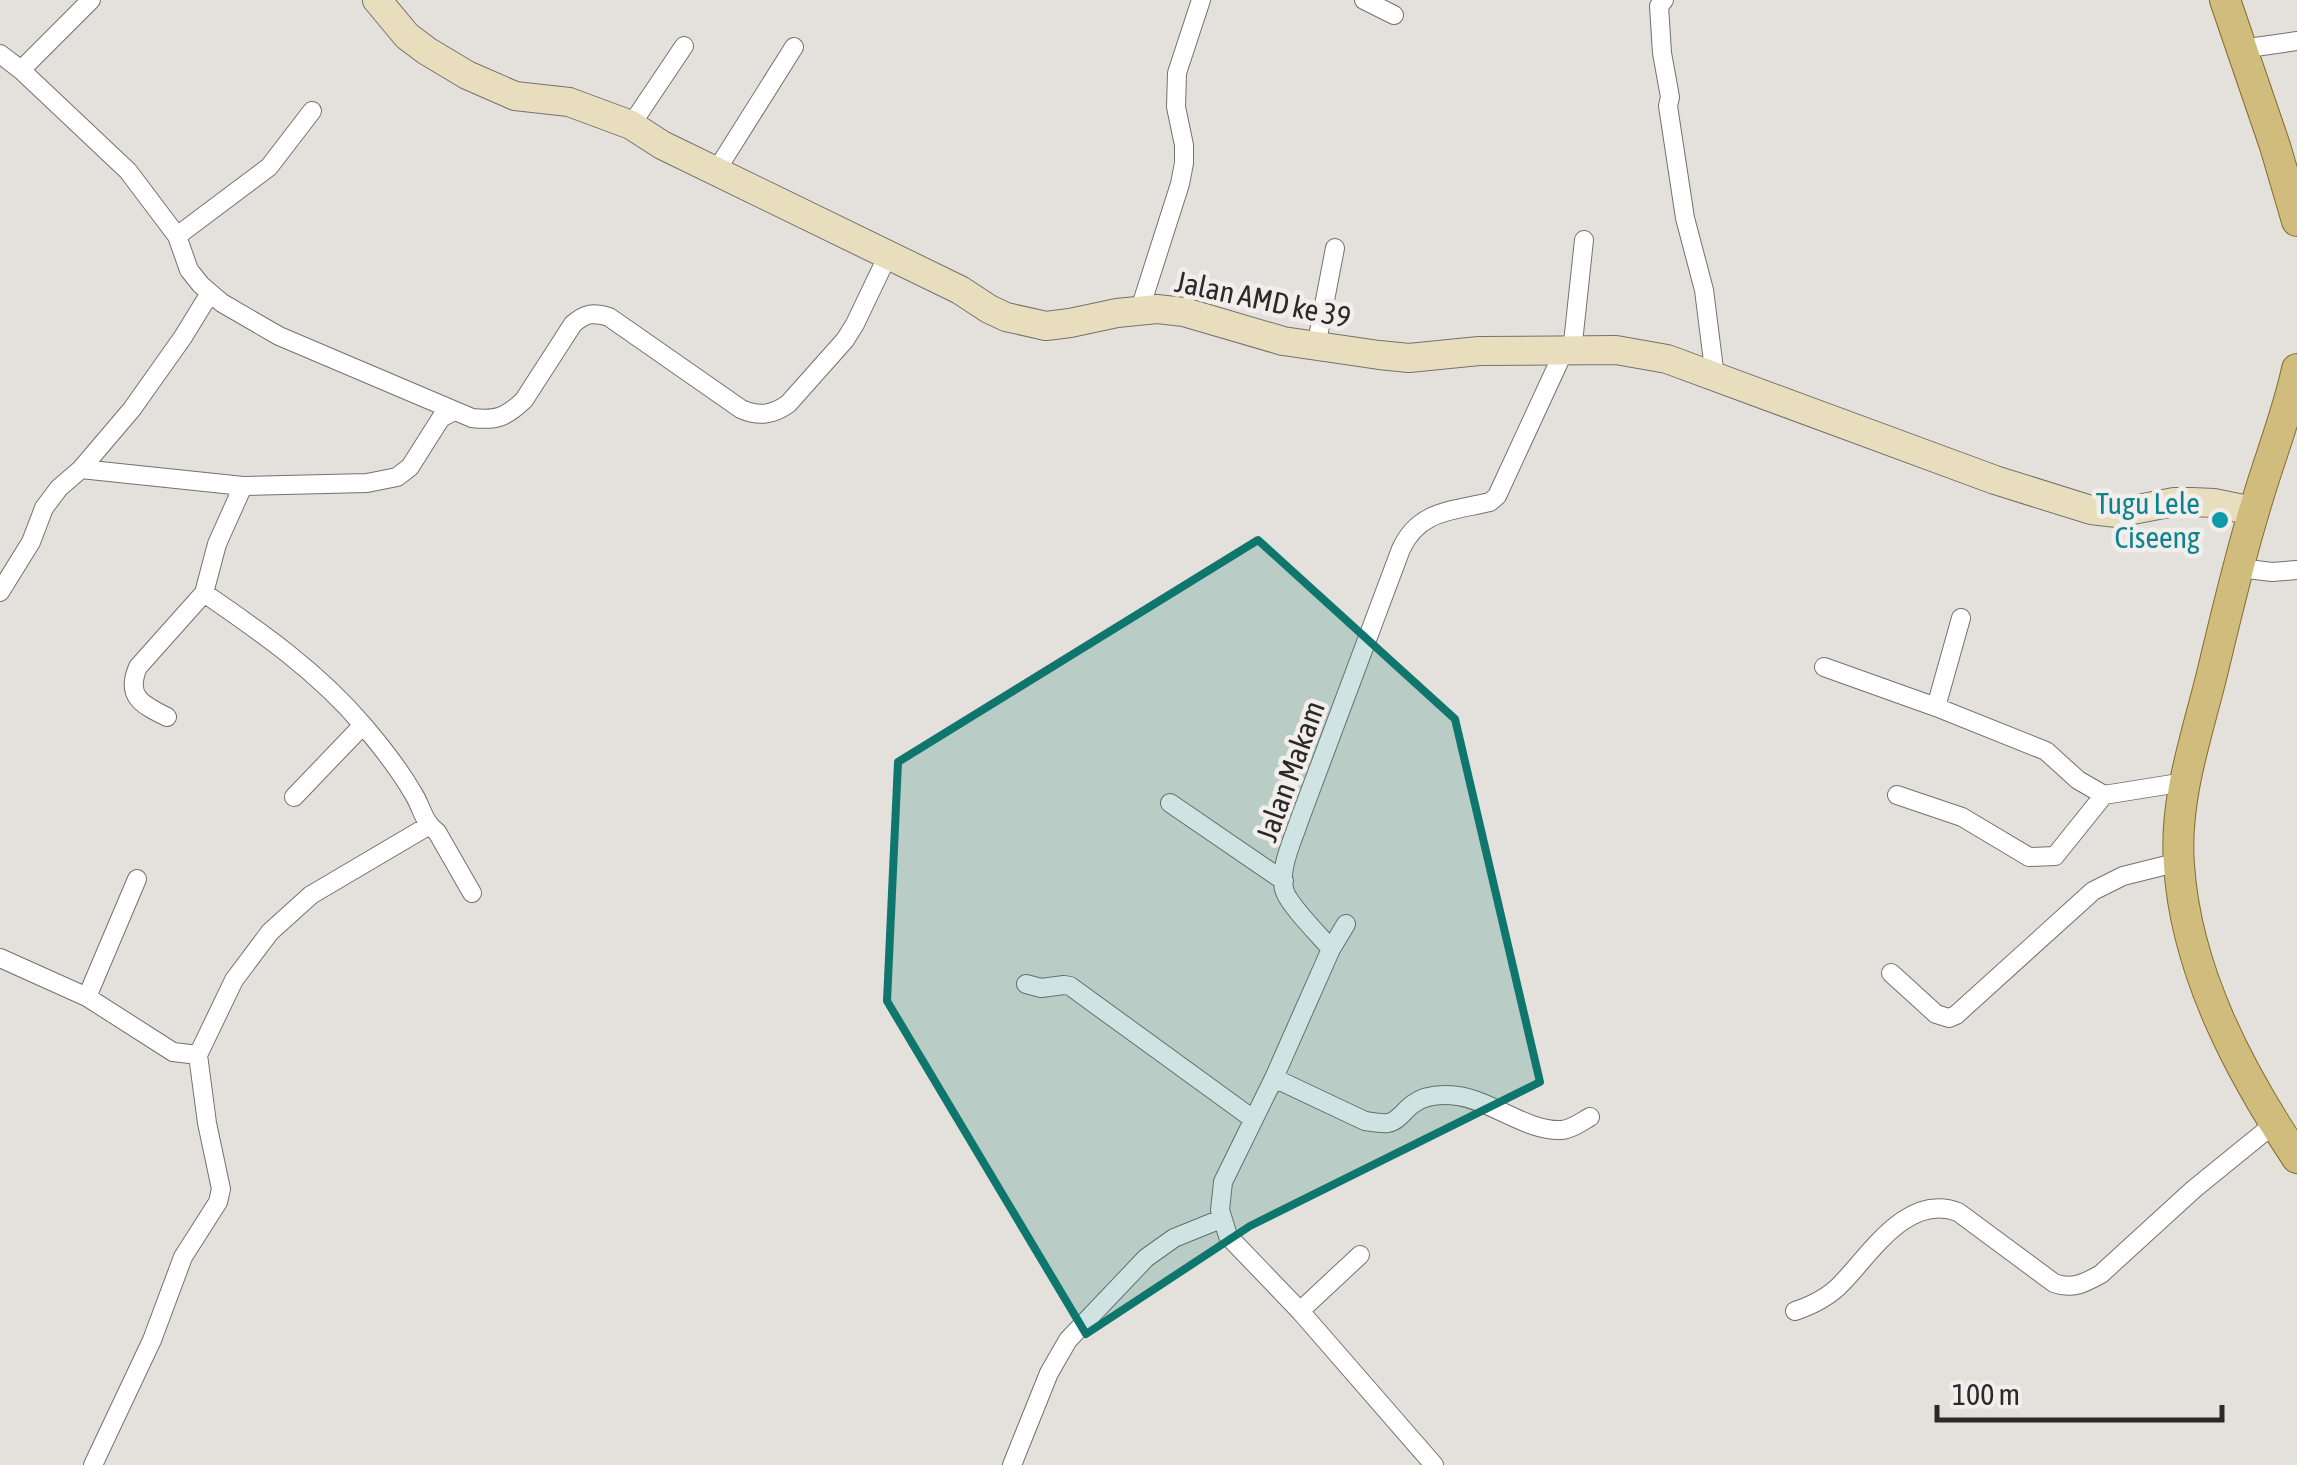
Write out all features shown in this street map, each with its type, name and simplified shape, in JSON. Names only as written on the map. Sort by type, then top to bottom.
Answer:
[{"type":"main road","points":[[2225,0],[2297,221]]},
{"type":"main road","points":[[2296,375],[2254,511],[2185,782],[2178,862],[2198,968],[2224,1030],[2274,1124],[2297,1158]]},
{"type":"street","points":[[21,70],[91,0]]},
{"type":"street","name":"Jalan AMD ke 39","points":[[377,0],[417,44],[466,76],[515,96],[569,102],[631,125],[662,144],[960,290],[989,309],[1023,322],[1046,326],[1157,309],[1184,312],[1316,347],[1408,358],[1478,351],[1636,352],[1667,359],[1995,480],[2091,510],[2117,513],[2192,502],[2254,511]]},
{"type":"street","points":[[1139,312],[1180,184],[1184,144],[1176,107],[1177,74],[1201,0]]},
{"type":"street","points":[[1364,0],[1394,15]]},
{"type":"street","points":[[1664,0],[1659,6],[1668,106],[1686,218],[1704,290],[1716,377]]},
{"type":"street","points":[[2241,48],[2297,42]]},
{"type":"street","points":[[631,125],[684,46]]},
{"type":"street","points":[[716,171],[794,47]]},
{"type":"street","points":[[0,54],[128,171],[177,236],[189,270],[222,303],[280,336],[454,412],[488,420],[502,417],[524,400],[573,324],[595,312],[609,317],[741,409],[764,415],[777,411],[788,404],[845,340],[886,256]]},
{"type":"street","points":[[177,236],[269,167],[312,111]]},
{"type":"street","name":"Jalan Makam","points":[[1331,950],[1285,894],[1286,866],[1299,821],[1408,535],[1428,518],[1490,502],[1497,496],[1568,352],[1584,240]]},
{"type":"street","points":[[1316,347],[1336,248]]},
{"type":"street","points":[[2,584],[31,542],[44,508],[132,409],[210,293]]},
{"type":"street","points":[[81,469],[244,486],[367,483],[396,477],[410,467],[442,418],[454,412]]},
{"type":"street","points":[[167,717],[141,704],[133,678],[138,666],[204,592],[217,544],[244,486]]},
{"type":"street","points":[[2239,568],[2297,570]]},
{"type":"street","points":[[204,592],[312,672],[363,725],[415,795],[428,826],[437,832],[472,893]]},
{"type":"street","points":[[1936,706],[1960,618]]},
{"type":"street","points":[[1824,668],[1936,706],[2046,751],[2078,780],[2104,796]]},
{"type":"street","points":[[294,797],[363,725]]},
{"type":"street","points":[[1897,795],[1962,818],[2029,856],[2054,856],[2104,796],[2185,782]]},
{"type":"street","points":[[1170,803],[1284,881]]},
{"type":"street","points":[[93,1465],[152,1340],[183,1257],[218,1202],[221,1190],[198,1056],[234,980],[270,932],[311,894],[428,826]]},
{"type":"street","points":[[1891,973],[1936,1014],[1949,1018],[2094,890],[2124,876],[2178,862]]},
{"type":"street","points":[[87,997],[137,880]]},
{"type":"street","points":[[1346,924],[1223,1182],[1221,1219],[1228,1236],[1300,1311],[1434,1465]]},
{"type":"street","points":[[0,958],[87,997],[173,1052],[198,1056]]},
{"type":"street","points":[[1026,984],[1041,988],[1070,986],[1253,1119]]},
{"type":"street","points":[[1274,1078],[1377,1123],[1397,1120],[1418,1100],[1440,1095],[1484,1103],[1549,1128],[1570,1128],[1590,1117]]},
{"type":"street","points":[[1795,1311],[1814,1305],[1840,1285],[1872,1246],[1913,1214],[1937,1208],[1958,1212],[2054,1283],[2072,1287],[2086,1282],[2101,1274],[2194,1189],[2274,1124]]},
{"type":"street","points":[[1012,1465],[1049,1373],[1068,1340],[1146,1258],[1174,1238],[1221,1219]]},
{"type":"street","points":[[1300,1311],[1360,1255]]},
{"type":"highlighted area","points":[[1258,540],[1455,719],[1540,1082],[1250,1226],[1086,1334],[887,1001],[898,762]]},
{"type":"place","name":"Tugu Lele Ciseeng","points":[[2220,520]]}]
